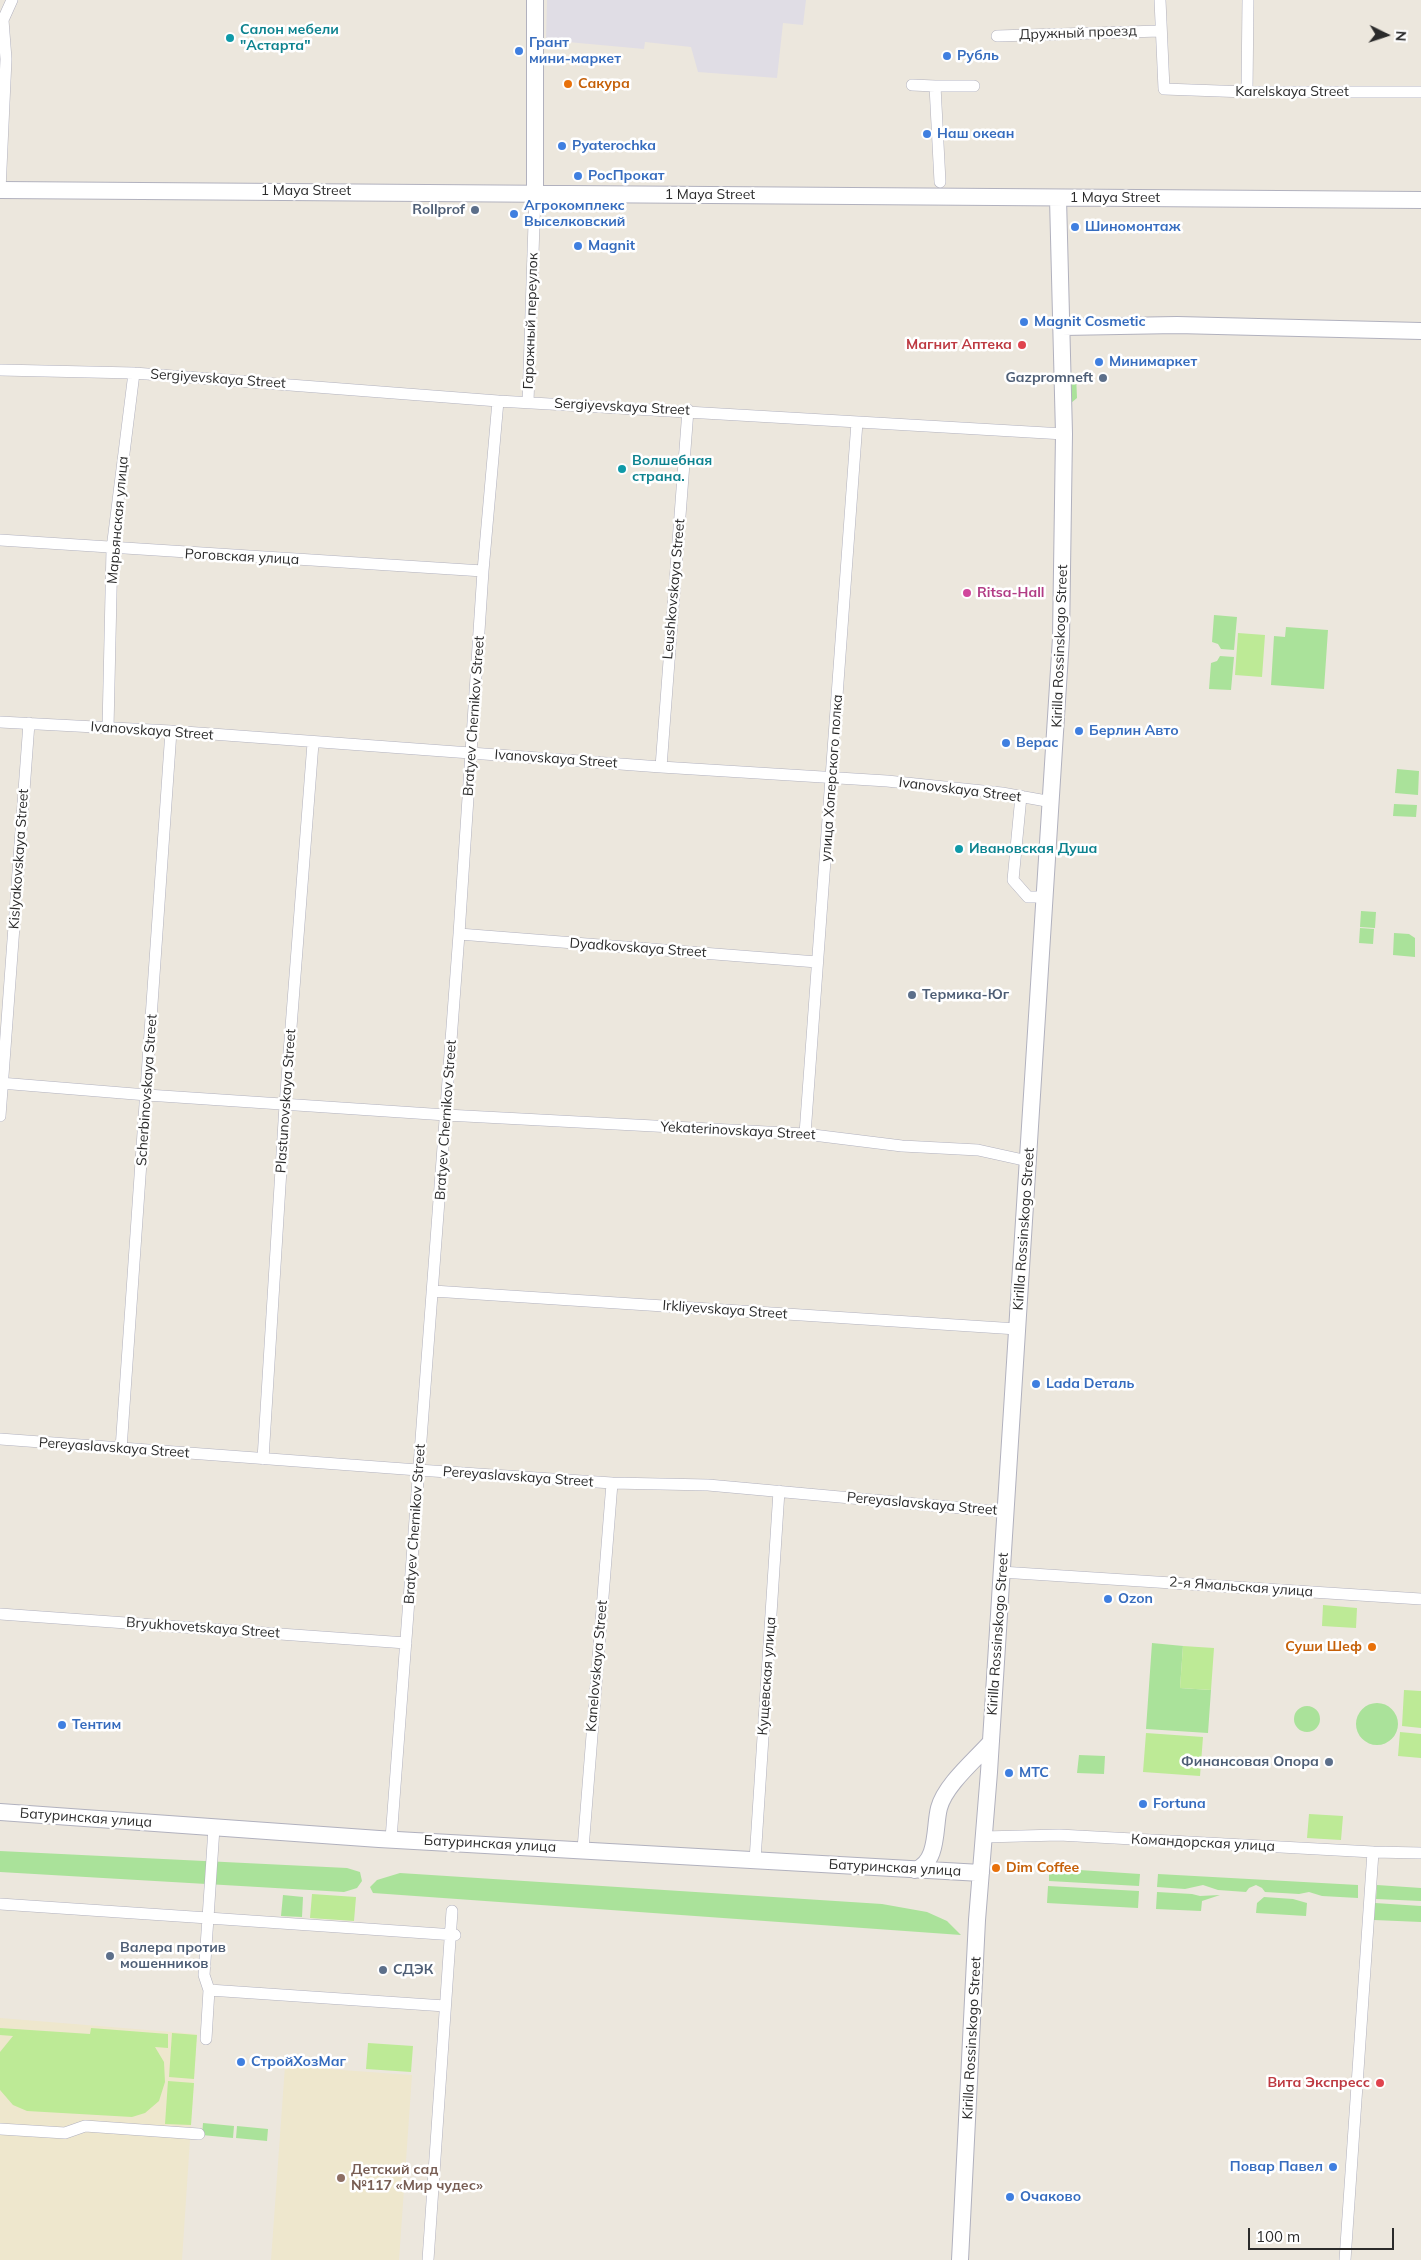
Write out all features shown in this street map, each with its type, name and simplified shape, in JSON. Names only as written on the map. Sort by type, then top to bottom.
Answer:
[{"type":"main road","name":"Гаражный переулок","points":[[535,0],[534,114],[538,194]]},
{"type":"main road","name":"1 Maya Street","points":[[0,190],[400,191],[538,194],[1421,200]]},
{"type":"main road","name":"Kirilla Rossinskogo Street","points":[[960,2260],[981,1873],[1052,802],[1063,602],[1064,434],[1058,198]]},
{"type":"main road","points":[[1062,327],[1177,325],[1421,331]]},
{"type":"main road","points":[[915,1870],[928,1860],[932,1850],[942,1798],[991,1742]]},
{"type":"main road","name":"Батуринская улица","points":[[0,1812],[214,1828],[981,1873]]},
{"type":"street","points":[[0,190],[6,59],[1,21],[12,0]]},
{"type":"street","points":[[1160,0],[1160,31]]},
{"type":"street","points":[[1247,92],[1248,0]]},
{"type":"street","name":"Дружный проезд","points":[[997,36],[1160,31]]},
{"type":"street","name":"Karelskaya Street","points":[[1160,31],[1164,89],[1247,92],[1421,92]]},
{"type":"street","points":[[912,85],[974,86]]},
{"type":"street","points":[[935,86],[940,182]]},
{"type":"street","name":"Гаражный переулок","points":[[528,402],[538,194]]},
{"type":"street","name":"Sergiyevskaya Street","points":[[0,370],[134,373],[498,401],[688,410],[1064,434]]},
{"type":"street","name":"Марьянская улица","points":[[108,728],[112,549],[134,373]]},
{"type":"street","name":"Bratyev Chernikov Street","points":[[391,1839],[446,1115],[483,571],[498,401]]},
{"type":"street","name":"Leushkovskaya Street","points":[[661,767],[688,410]]},
{"type":"street","name":"улица Хоперского полка","points":[[805,1134],[858,422]]},
{"type":"street","name":"Роговская улица","points":[[0,540],[112,549],[483,571]]},
{"type":"street","name":"Ivanovskaya Street","points":[[0,722],[171,731],[313,743],[958,788],[1052,802]]},
{"type":"street","name":"Kislyakovskaya Street","points":[[0,1116],[29,723]]},
{"type":"street","name":"Scherbinovskaya Street","points":[[121,1449],[171,731]]},
{"type":"street","name":"Plastunovskaya Street","points":[[263,1460],[285,1105],[313,743]]},
{"type":"street","points":[[1021,796],[1014,880],[1028,897],[1045,897]]},
{"type":"street","name":"Dyadkovskaya Street","points":[[459,934],[817,962]]},
{"type":"street","name":"Yekaterinovskaya Street","points":[[1,1083],[146,1096],[285,1105],[805,1134],[902,1146],[978,1150],[1028,1161]]},
{"type":"street","name":"Irkliyevskaya Street","points":[[433,1291],[1017,1329]]},
{"type":"street","name":"Pereyaslavskaya Street","points":[[0,1439],[263,1460],[612,1483],[708,1485],[1005,1512]]},
{"type":"street","name":"Kanelovskaya Street","points":[[583,1849],[612,1483]]},
{"type":"street","name":"Кущевская улица","points":[[755,1860],[779,1491]]},
{"type":"street","name":"2-я Ямальская улица","points":[[1002,1572],[1421,1599]]},
{"type":"street","name":"Bryukhovetskaya Street","points":[[0,1614],[406,1643]]},
{"type":"street","points":[[206,2039],[210,1990],[204,1975],[214,1828]]},
{"type":"street","name":"Командорская улица","points":[[984,1838],[1067,1836],[1421,1853]]},
{"type":"street","points":[[1345,2260],[1373,1852]]},
{"type":"street","points":[[0,1904],[453,1935]]},
{"type":"street","points":[[428,2260],[445,2006],[453,1935],[452,1911]]},
{"type":"street","points":[[210,1990],[445,2006]]},
{"type":"street","points":[[0,2129],[64,2133],[84,2126],[200,2134]]},
{"type":"shaded area","points":[[547,0],[806,0],[803,25],[783,23],[777,78],[698,72],[691,47],[645,42],[644,49],[546,40]]},
{"type":"shaded area","points":[[0,2018],[197,2034],[182,2260],[0,2260]]},
{"type":"shaded area","name":"Детский сад №117 «Мир чудес»","points":[[285,2066],[412,2075],[399,2260],[271,2260]]},
{"type":"green space","points":[[1069,371],[1076,375],[1077,398],[1071,403]]},
{"type":"green space","points":[[1214,615],[1237,617],[1234,650],[1221,649],[1218,644],[1212,642]]},
{"type":"green space","points":[[1286,627],[1328,630],[1324,689],[1271,685],[1274,636],[1285,637]]},
{"type":"green space","points":[[1238,633],[1265,635],[1262,677],[1235,675]]},
{"type":"green space","points":[[1220,656],[1234,657],[1231,690],[1209,689],[1211,663],[1217,661]]},
{"type":"green space","points":[[1397,769],[1419,771],[1418,795],[1395,793]]},
{"type":"green space","points":[[1394,804],[1417,805],[1416,817],[1393,816]]},
{"type":"green space","points":[[1361,911],[1376,912],[1375,928],[1360,927]]},
{"type":"green space","points":[[1360,928],[1374,929],[1373,944],[1359,943]]},
{"type":"green space","points":[[1394,933],[1409,934],[1415,938],[1415,957],[1393,955]]},
{"type":"green space","points":[[1323,1605],[1357,1608],[1356,1628],[1322,1626]]},
{"type":"green space","points":[[1152,1643],[1183,1646],[1180,1688],[1211,1690],[1208,1733],[1146,1729]]},
{"type":"green space","points":[[1183,1646],[1214,1648],[1211,1690],[1180,1688]]},
{"type":"green space","points":[[1404,1690],[1421,1691],[1421,1728],[1402,1726]]},
{"type":"green space","points":[[1377,1703],[1392,1709],[1398,1724],[1392,1739],[1377,1745],[1362,1739],[1356,1724],[1362,1709]]},
{"type":"green space","points":[[1307,1706],[1316,1710],[1320,1719],[1316,1728],[1307,1732],[1298,1728],[1294,1719],[1298,1710]]},
{"type":"green space","points":[[1400,1732],[1421,1734],[1421,1758],[1398,1756]]},
{"type":"green space","points":[[1146,1733],[1203,1737],[1200,1776],[1143,1772]]},
{"type":"green space","points":[[1079,1755],[1105,1756],[1104,1774],[1077,1773]]},
{"type":"green space","points":[[1309,1814],[1343,1816],[1341,1840],[1307,1838]]},
{"type":"green space","points":[[0,1851],[347,1868],[360,1872],[362,1881],[357,1888],[344,1892],[0,1872]]},
{"type":"green space","points":[[1049,1868],[1140,1874],[1139,1886],[1049,1881]]},
{"type":"green space","points":[[400,1873],[882,1904],[927,1912],[947,1921],[961,1935],[373,1893],[370,1887],[377,1880]]},
{"type":"green space","points":[[1158,1874],[1358,1885],[1358,1898],[1322,1896],[1309,1892],[1299,1894],[1265,1892],[1256,1885],[1249,1888],[1246,1892],[1218,1890],[1203,1885],[1185,1889],[1157,1887]]},
{"type":"green space","points":[[1377,1885],[1421,1888],[1421,1901],[1376,1899]]},
{"type":"green space","points":[[1048,1886],[1139,1891],[1138,1908],[1047,1903]]},
{"type":"green space","points":[[1157,1892],[1200,1896],[1220,1895],[1202,1901],[1201,1911],[1156,1909]]},
{"type":"green space","points":[[312,1894],[356,1897],[354,1921],[310,1918]]},
{"type":"green space","points":[[283,1895],[303,1897],[302,1917],[281,1916]]},
{"type":"green space","points":[[1264,1897],[1293,1899],[1307,1903],[1306,1916],[1256,1913],[1257,1903]]},
{"type":"green space","points":[[1375,1903],[1421,1906],[1421,1922],[1374,1920]]},
{"type":"green space","points":[[0,2028],[90,2034],[91,2028],[168,2034],[168,2048],[155,2047],[164,2062],[165,2082],[159,2101],[145,2113],[132,2117],[27,2111],[13,2105],[0,2090],[0,2052],[13,2036],[0,2035]]},
{"type":"green space","points":[[172,2033],[197,2035],[194,2079],[169,2077]]},
{"type":"green space","points":[[368,2043],[413,2046],[411,2072],[366,2069]]},
{"type":"green space","points":[[168,2081],[194,2083],[191,2125],[165,2124]]},
{"type":"green space","points":[[203,2123],[234,2126],[233,2138],[202,2135]]},
{"type":"green space","points":[[237,2126],[268,2129],[267,2141],[236,2138]]},
{"type":"place","name":"Салон мебели \"Астарта\"","points":[[230,38]]},
{"type":"place","name":"Грант мини-маркет","points":[[519,51]]},
{"type":"place","name":"Рубль","points":[[947,56]]},
{"type":"place","name":"Сакура","points":[[568,84]]},
{"type":"place","name":"Наш океан","points":[[927,134]]},
{"type":"place","name":"Pyaterochka","points":[[562,146]]},
{"type":"place","name":"РосПрокат","points":[[578,176]]},
{"type":"place","name":"Rollprof","points":[[475,210]]},
{"type":"place","name":"Агрокомплекс Выселковский","points":[[514,214]]},
{"type":"place","name":"Шиномонтаж","points":[[1075,227]]},
{"type":"place","name":"Magnit","points":[[578,246]]},
{"type":"place","name":"Magnit Cosmetic","points":[[1024,322]]},
{"type":"place","name":"Магнит Аптека","points":[[1022,345]]},
{"type":"place","name":"Минимаркет","points":[[1099,362]]},
{"type":"place","name":"Gazpromneft","points":[[1103,378]]},
{"type":"place","name":"Волшебная страна.","points":[[622,469]]},
{"type":"place","name":"Ritsa-Hall","points":[[967,593]]},
{"type":"place","name":"Берлин Авто","points":[[1079,731]]},
{"type":"place","name":"Верас","points":[[1006,743]]},
{"type":"place","name":"Ивановская Душа","points":[[959,849]]},
{"type":"place","name":"Термика-Юг","points":[[912,995]]},
{"type":"place","name":"Lada Dеталь","points":[[1036,1384]]},
{"type":"place","name":"Ozon","points":[[1108,1599]]},
{"type":"place","name":"Суши Шеф","points":[[1372,1647]]},
{"type":"place","name":"Тентим","points":[[62,1725]]},
{"type":"place","name":"Финансовая Опора","points":[[1329,1762]]},
{"type":"place","name":"МТС","points":[[1009,1773]]},
{"type":"place","name":"Fortuna","points":[[1143,1804]]},
{"type":"place","name":"Dim Coffee","points":[[996,1868]]},
{"type":"place","name":"Валера против мошенников","points":[[110,1956]]},
{"type":"place","name":"СДЭК","points":[[383,1970]]},
{"type":"place","name":"СтройХозМаг","points":[[241,2062]]},
{"type":"place","name":"Вита Экспресс","points":[[1380,2083]]},
{"type":"place","name":"Повар Павел","points":[[1333,2167]]},
{"type":"place","name":"Детский сад №117 «Мир чудес»","points":[[341,2178]]},
{"type":"place","name":"Очаково","points":[[1010,2197]]}]
